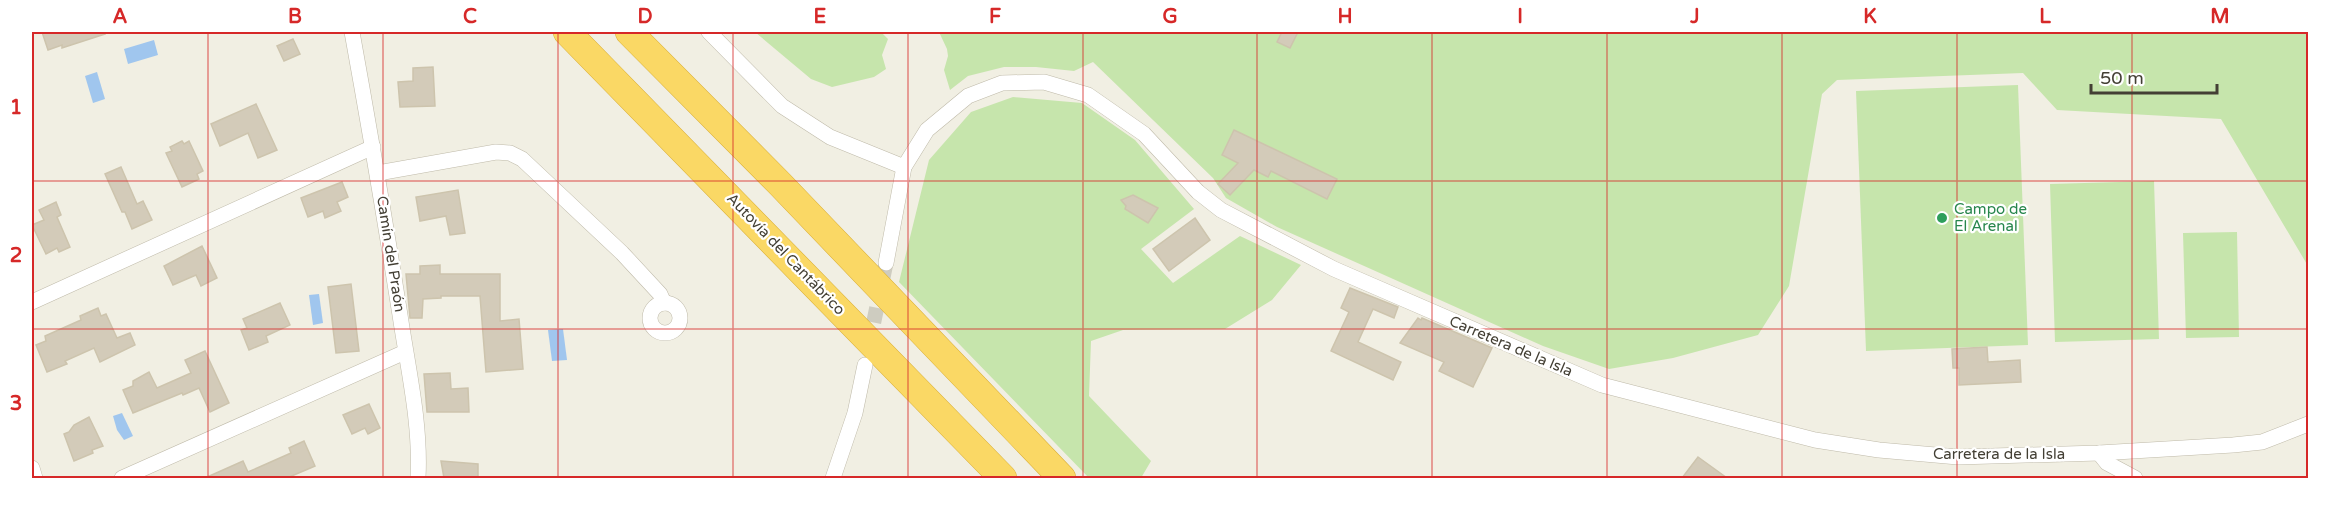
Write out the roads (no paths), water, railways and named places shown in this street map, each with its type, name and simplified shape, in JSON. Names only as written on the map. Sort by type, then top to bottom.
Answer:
[{"type":"highway","points":[[549,32],[615,96],[719,185]]},
{"type":"highway","name":"Autovía del Cantábrico","points":[[567,32],[1003,478]]},
{"type":"highway","points":[[628,32],[780,184],[1062,478]]},
{"type":"street","name":"Camín del Praón","points":[[352,32],[378,173],[418,437],[418,478]]},
{"type":"street","points":[[709,32],[782,106],[830,136],[904,167]]},
{"type":"street","name":"Carretera de la Isla","points":[[886,263],[904,167],[927,130],[968,96],[1002,83],[1044,82],[1088,95],[1144,134],[1198,192],[1221,210],[1334,269],[1602,384],[1815,440],[1879,450],[1958,457],[2099,453],[2262,442],[2308,424]]},
{"type":"street","points":[[32,302],[373,147]]},
{"type":"street","points":[[378,173],[496,152],[516,156],[546,179],[622,253],[660,294],[664,303]]},
{"type":"street","points":[[122,478],[405,352]]},
{"type":"street","points":[[833,478],[855,413],[865,365]]},
{"type":"street","points":[[2099,453],[2107,463],[2135,478]]},
{"type":"street","points":[[32,468],[35,478]]},
{"type":"water","points":[[154,40],[158,55],[128,64],[124,49]]},
{"type":"water","points":[[97,72],[105,99],[93,103],[85,76]]},
{"type":"water","points":[[319,294],[323,323],[313,325],[309,295]]},
{"type":"water","points":[[563,329],[567,360],[552,361],[548,330]]},
{"type":"water","points":[[122,413],[133,436],[124,440],[117,430],[113,416]]},
{"type":"tunnel","points":[[869,345],[886,263]]},
{"type":"place","name":"Campo de El Arenal","points":[[1942,218]]}]
